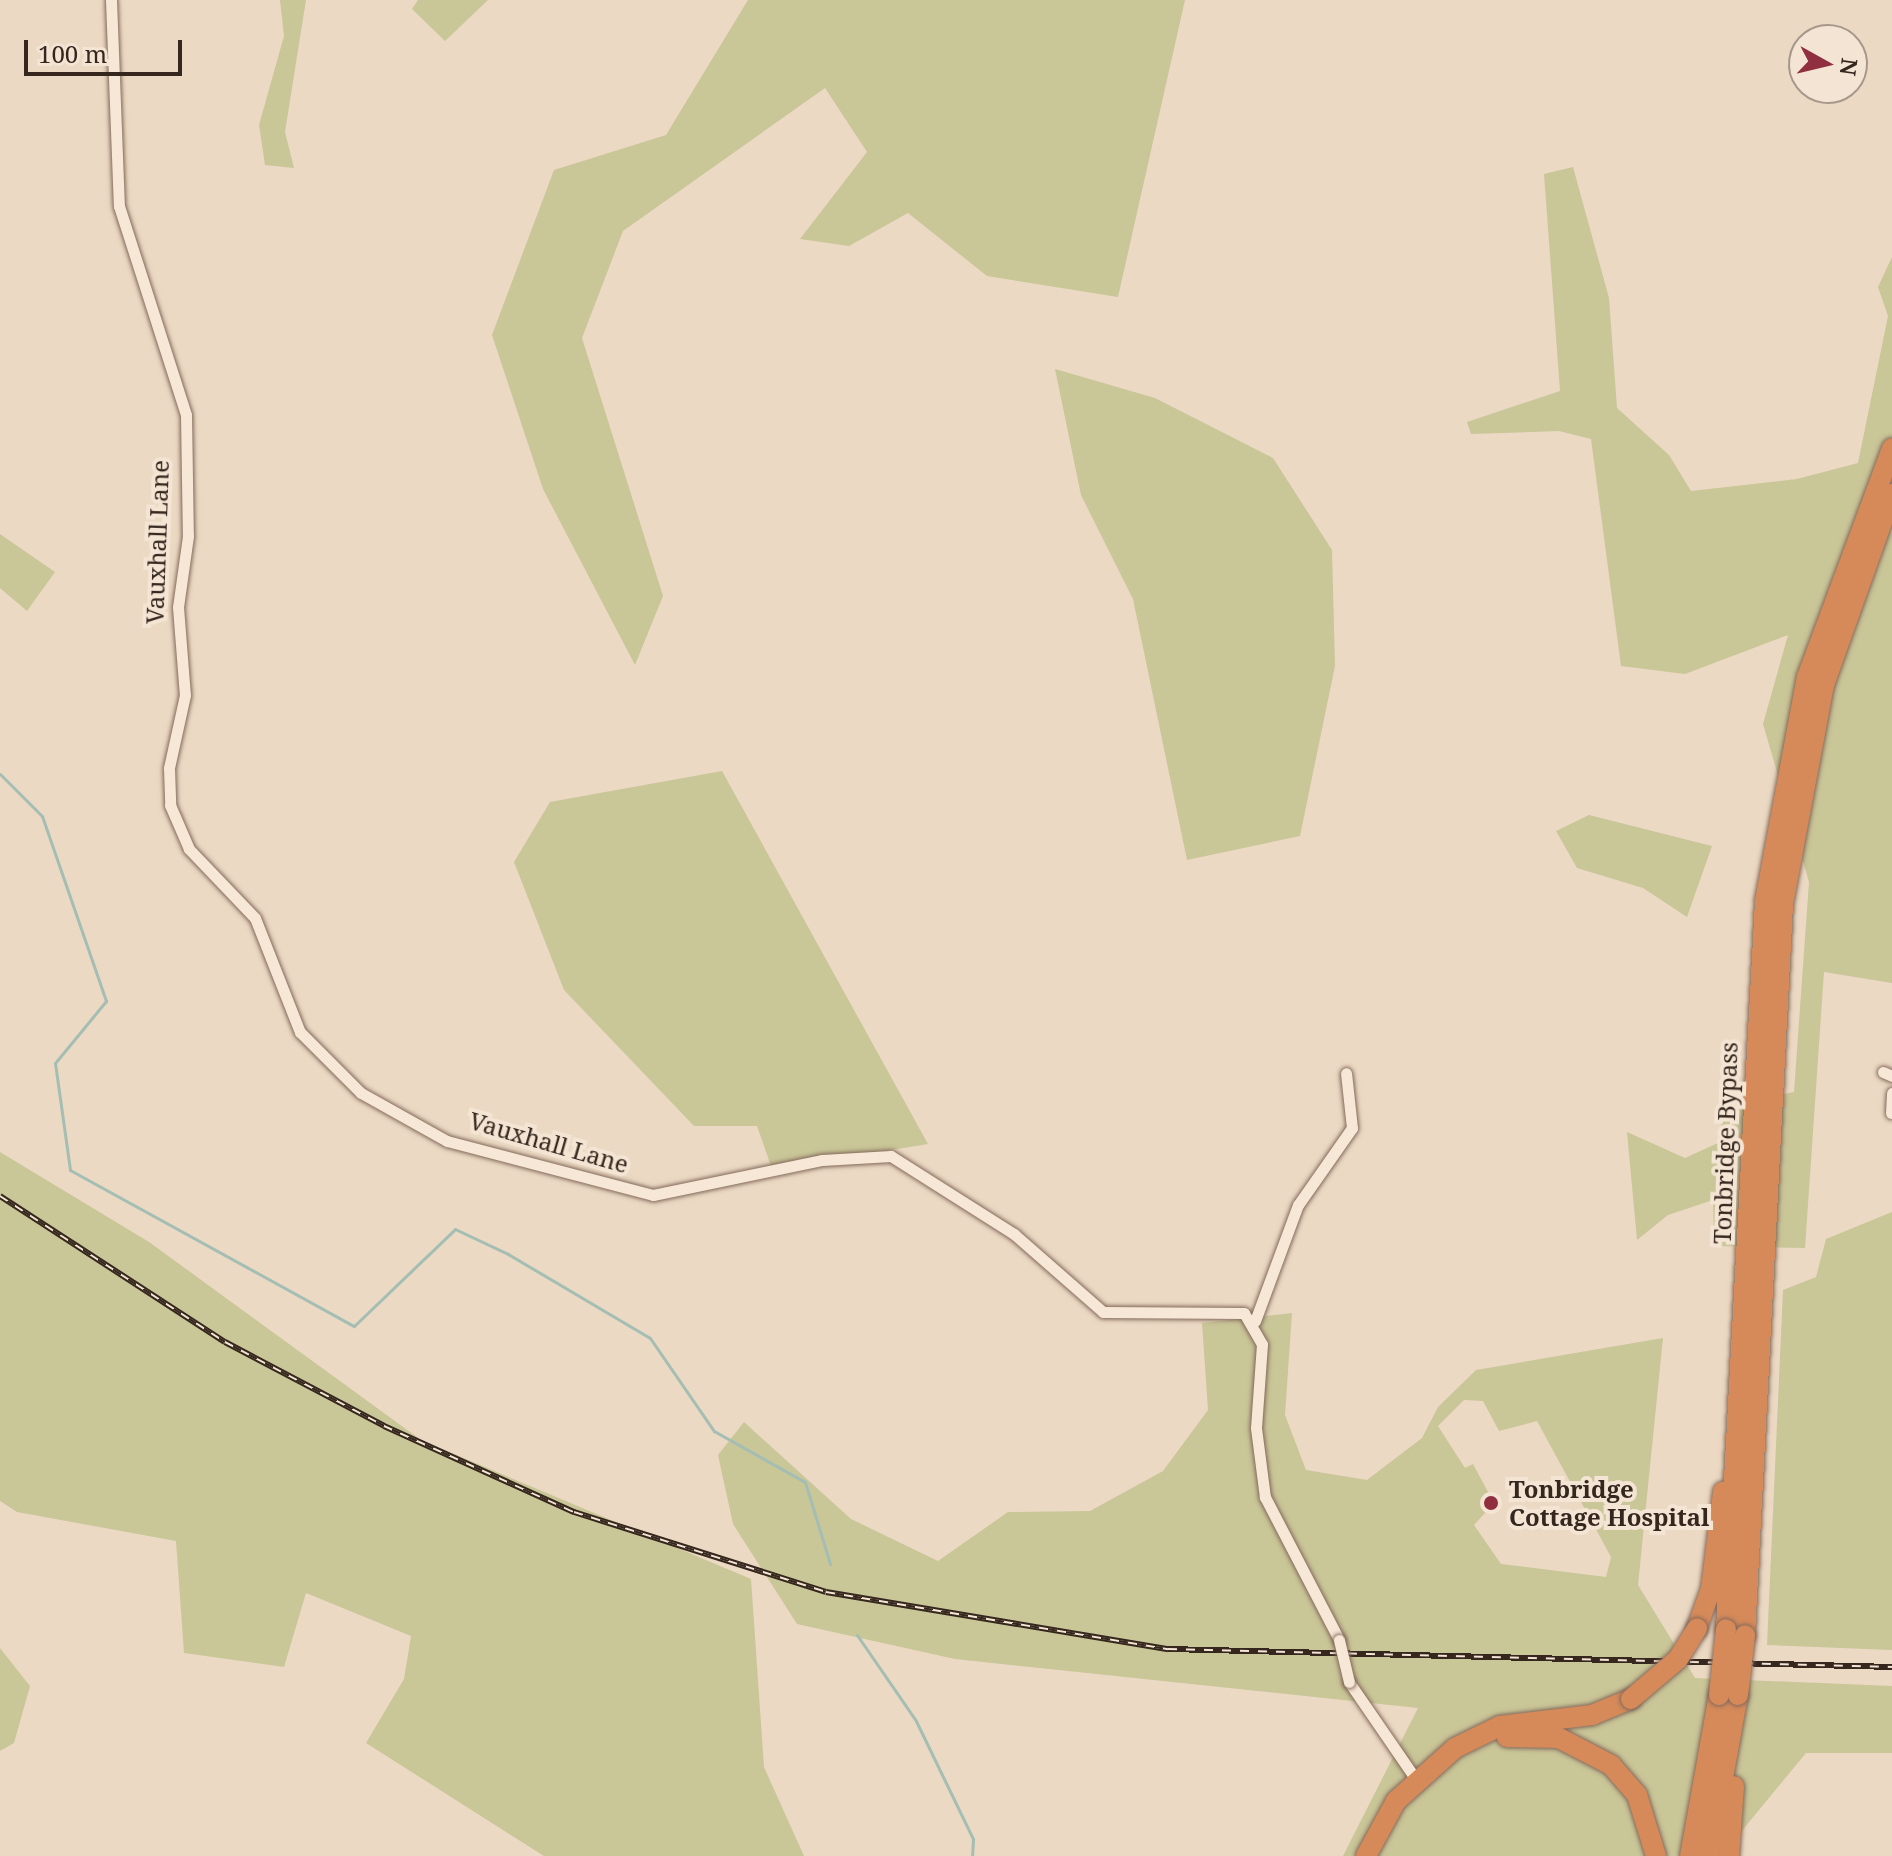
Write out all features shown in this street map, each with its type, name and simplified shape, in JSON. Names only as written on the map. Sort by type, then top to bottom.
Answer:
[{"type":"highway","name":"Tonbridge Bypass","points":[[1736,1632],[1745,1285],[1760,949],[1778,810],[1825,618],[1892,448]]},
{"type":"highway","name":"Tonbridge Bypass","points":[[1709,1856],[1731,1697],[1783,904],[1824,685],[1892,494]]},
{"type":"highway","points":[[1366,1856],[1415,1778],[1468,1742],[1500,1726],[1592,1715],[1631,1699],[1678,1659],[1697,1628],[1715,1564],[1745,1285]]},
{"type":"highway","name":"Tonbridge Bypass","points":[[1690,1856],[1731,1697]]},
{"type":"highway","points":[[1729,1856],[1731,1697]]},
{"type":"highway","points":[[1468,1742],[1542,1735],[1595,1753],[1637,1795],[1656,1856]]},
{"type":"street","name":"Vauxhall Lane","points":[[111,0],[119,206],[186,415],[188,536],[178,607],[185,695],[169,768],[170,805],[189,849],[255,918],[288,1009],[321,1057],[361,1093],[423,1131],[627,1192],[670,1194],[822,1160],[891,1156],[1014,1234],[1103,1312],[1226,1310],[1255,1321]]},
{"type":"street","points":[[1346,1073],[1352,1128],[1298,1205],[1255,1321],[1262,1344],[1256,1428],[1265,1497],[1339,1640],[1349,1682],[1415,1778]]},
{"type":"street","points":[[1891,1113],[1892,1093]]},
{"type":"shaded area","points":[[280,0],[306,0],[285,132],[294,168],[265,165],[259,125],[284,36]]},
{"type":"shaded area","points":[[418,0],[488,0],[445,41],[412,9]]},
{"type":"shaded area","points":[[748,0],[1185,0],[1118,297],[987,276],[908,213],[849,246],[800,239],[867,152],[825,88],[623,231],[582,338],[663,596],[635,665],[543,489],[492,335],[554,170],[666,135]]},
{"type":"shaded area","points":[[1573,167],[1609,298],[1617,408],[1669,455],[1691,491],[1797,479],[1858,463],[1888,316],[1878,287],[1892,257],[1892,983],[1824,972],[1805,1248],[1714,1246],[1713,1200],[1668,1215],[1637,1240],[1627,1132],[1685,1158],[1718,1143],[1725,1105],[1794,1092],[1809,882],[1763,724],[1788,635],[1685,674],[1621,666],[1591,439],[1559,431],[1471,434],[1467,422],[1560,391],[1544,174]]},
{"type":"shaded area","points":[[1055,369],[1155,398],[1273,458],[1332,550],[1335,666],[1300,836],[1187,860],[1133,599],[1081,495]]},
{"type":"shaded area","points":[[0,534],[55,572],[27,611],[0,588]]},
{"type":"shaded area","points":[[722,771],[928,1144],[772,1169],[757,1126],[694,1126],[564,990],[514,862],[550,802]]},
{"type":"shaded area","points":[[1589,815],[1712,846],[1687,917],[1643,888],[1577,868],[1556,831]]},
{"type":"shaded area","points":[[0,1152],[149,1242],[421,1440],[751,1579],[764,1767],[804,1856],[544,1856],[366,1743],[404,1679],[411,1636],[306,1593],[284,1667],[184,1653],[176,1541],[17,1512],[0,1501]]},
{"type":"shaded area","points":[[1892,1212],[1892,1650],[1767,1645],[1783,1290],[1816,1277],[1826,1239]]},
{"type":"shaded area","points":[[1292,1313],[1285,1415],[1306,1470],[1367,1480],[1422,1438],[1438,1407],[1476,1370],[1663,1338],[1638,1585],[1695,1678],[1892,1686],[1892,1753],[1806,1753],[1721,1856],[1343,1856],[1418,1708],[955,1659],[797,1624],[733,1524],[718,1455],[744,1422],[851,1519],[938,1561],[1008,1512],[1090,1511],[1163,1471],[1208,1410],[1202,1323]],"holes":[[[1464,1400],[1483,1401],[1499,1431],[1537,1421],[1611,1557],[1606,1577],[1501,1564],[1474,1525],[1494,1503],[1473,1464],[1465,1468],[1438,1426]]]},
{"type":"shaded area","points":[[0,1648],[30,1686],[14,1743],[0,1751]]},
{"type":"waterway","points":[[0,774],[42,816],[106,1001],[55,1063],[70,1170],[354,1326],[455,1229],[508,1254],[650,1338],[714,1431],[805,1482],[830,1564]]},
{"type":"waterway","points":[[857,1635],[916,1721],[973,1839],[972,1856]]},
{"type":"railway","points":[[0,1196],[225,1342],[384,1426],[574,1512],[826,1592],[1168,1649],[1892,1667]]},
{"type":"place","name":"Tonbridge Cottage Hospital","points":[[1491,1503]]}]
